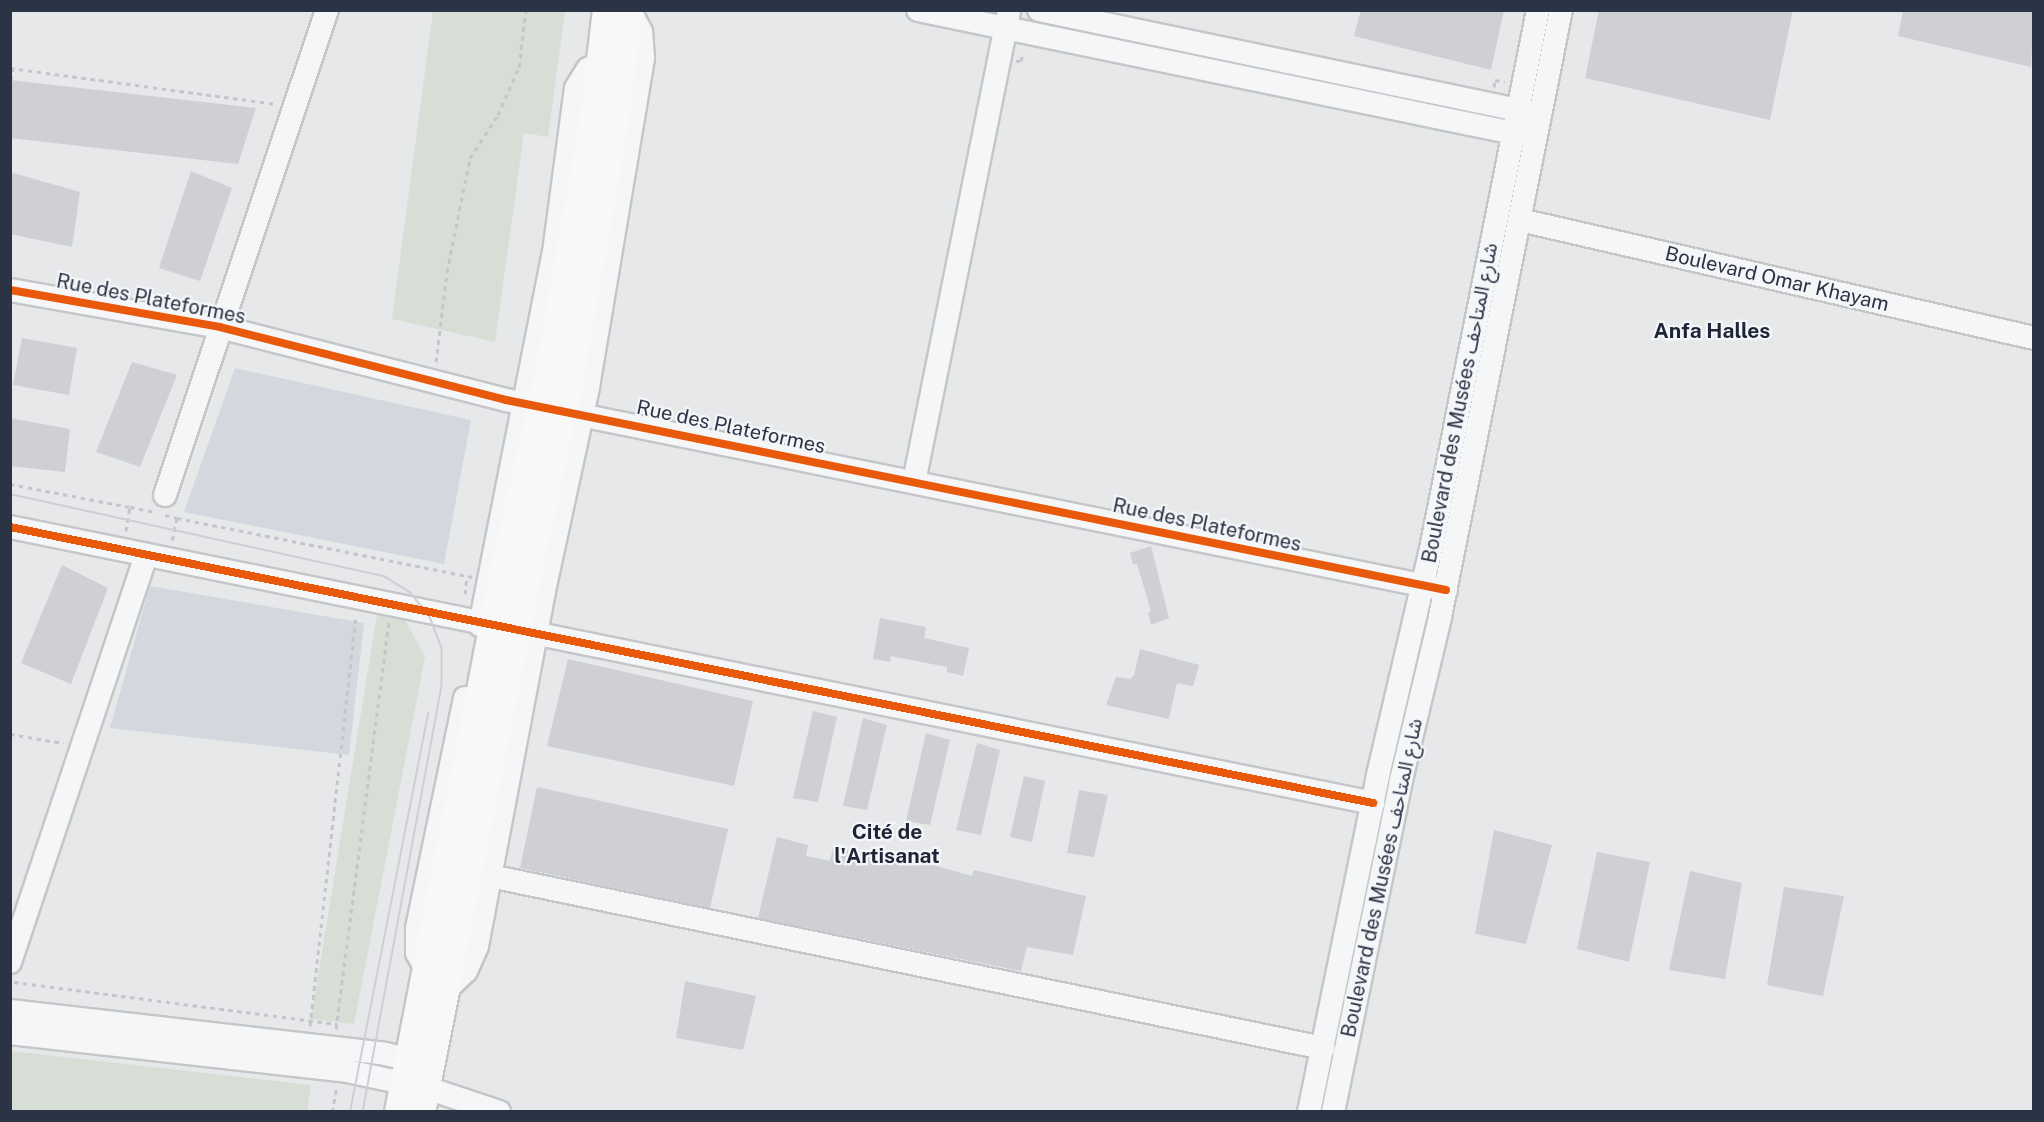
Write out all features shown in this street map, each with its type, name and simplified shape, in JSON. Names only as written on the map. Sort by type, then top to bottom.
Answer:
[{"type":"main road","points":[[553,409],[602,63],[607,10]]},
{"type":"main road","points":[[399,1112],[418,1081],[445,991],[508,627],[613,132],[629,10]]},
{"type":"main road","points":[[418,1081],[425,967],[508,627]]},
{"type":"street","points":[[165,495],[327,10]]},
{"type":"street","points":[[918,10],[1008,20],[1535,137]]},
{"type":"street","points":[[1039,10],[1540,115]]},
{"type":"street","name":"Boulevard des Musées شارع المتاحف","points":[[1310,1112],[1373,803],[1423,586],[1538,10]]},
{"type":"street","name":"Boulevard des Musées شارع المتاحف","points":[[1333,1112],[1401,780],[1446,590],[1561,10]]},
{"type":"street","points":[[914,482],[1008,20]]},
{"type":"street","name":"Boulevard Omar Khayam","points":[[1520,220],[2034,338]]},
{"type":"street","name":"Rue des Plateformes","points":[[10,290],[220,327],[553,409],[1446,590]]},
{"type":"street","points":[[508,627],[488,579],[553,409]]},
{"type":"street","points":[[445,991],[460,979],[471,963],[490,876],[508,627],[553,409]]},
{"type":"street","points":[[10,527],[1373,803]]},
{"type":"street","points":[[10,962],[83,747],[156,557]]},
{"type":"street","points":[[490,876],[1323,1048]]},
{"type":"street","points":[[10,1011],[333,1048],[499,1112]]},
{"type":"street","points":[[10,1033],[342,1070],[418,1081]]},
{"type":"path","points":[[433,381],[447,272],[470,158],[498,116],[519,67],[526,10]]},
{"type":"path","points":[[11,80],[12,68],[294,106]]},
{"type":"path","points":[[10,484],[488,579]]},
{"type":"path","points":[[122,550],[130,507]]},
{"type":"path","points":[[156,557],[177,518]]},
{"type":"path","points":[[308,1046],[356,625],[356,615],[344,611],[348,594]]},
{"type":"path","points":[[333,1048],[391,604]]},
{"type":"path","points":[[10,734],[83,747]]},
{"type":"path","points":[[10,981],[337,1024]]},
{"type":"shaded area","points":[[433,11],[565,11],[548,137],[524,133],[495,342],[392,319]]},
{"type":"shaded area","points":[[235,368],[471,420],[444,564],[184,512]]},
{"type":"shaded area","points":[[150,586],[364,623],[349,755],[110,728]]},
{"type":"shaded area","points":[[377,615],[403,616],[425,657],[354,1024],[311,1019]]},
{"type":"shaded area","points":[[11,1051],[311,1085],[307,1111],[11,1111]]},
{"type":"building","points":[[1361,10],[1504,10],[1491,70],[1354,36]]},
{"type":"building","points":[[1599,10],[1793,10],[1770,120],[1585,78]]},
{"type":"building","points":[[1903,10],[2034,10],[2031,67],[1898,36]]},
{"type":"building","points":[[10,80],[256,108],[238,164],[10,138]]},
{"type":"building","points":[[191,171],[232,188],[200,281],[159,268]]},
{"type":"building","points":[[10,172],[80,192],[72,247],[10,234]]},
{"type":"building","points":[[22,338],[77,348],[69,395],[13,385]]},
{"type":"building","points":[[132,362],[177,375],[140,467],[96,452]]},
{"type":"building","points":[[10,418],[70,429],[65,472],[10,466]]},
{"type":"building","points":[[1151,546],[1169,618],[1151,625],[1148,613],[1151,611],[1137,564],[1133,564],[1130,553]]},
{"type":"building","points":[[62,565],[108,588],[71,684],[21,663]]},
{"type":"building","points":[[880,618],[926,627],[924,638],[969,648],[963,676],[947,672],[947,667],[891,656],[890,662],[873,659]]},
{"type":"building","points":[[1140,649],[1199,665],[1193,686],[1177,683],[1169,719],[1106,705],[1116,677],[1130,679],[1134,675]]},
{"type":"building","points":[[568,659],[753,701],[734,786],[547,746]]},
{"type":"building","points":[[813,711],[837,717],[818,802],[793,798]]},
{"type":"building","points":[[863,718],[887,725],[867,810],[843,806]]},
{"type":"building","points":[[926,733],[950,740],[930,825],[906,821]]},
{"type":"building","points":[[977,743],[1000,750],[981,835],[956,830]]},
{"type":"building","points":[[1024,776],[1045,781],[1032,842],[1010,837]]},
{"type":"building","points":[[537,787],[728,829],[710,908],[520,868]]},
{"type":"building","points":[[1079,790],[1108,795],[1094,857],[1067,853]]},
{"type":"building","points":[[1494,830],[1552,845],[1526,944],[1475,934]]},
{"type":"building","points":[[777,837],[808,845],[806,856],[830,861],[833,848],[897,859],[898,855],[972,876],[974,870],[1086,896],[1073,955],[1027,947],[1021,971],[758,918]]},
{"type":"building","points":[[1597,852],[1650,862],[1629,962],[1577,949]]},
{"type":"building","points":[[1690,871],[1742,883],[1725,979],[1669,970]]},
{"type":"building","points":[[1784,887],[1844,896],[1823,996],[1767,985]]},
{"type":"building","points":[[685,981],[756,996],[743,1050],[676,1038]]},
{"type":"tram line","points":[[10,494],[384,576],[410,592],[430,617],[442,649],[442,686],[363,1112]]},
{"type":"tram line","points":[[350,1112],[428,714]]},
{"type":"cycle path","points":[[10,290],[220,327],[506,400],[1446,590]]},
{"type":"cycle path","points":[[10,527],[1373,803]]},
{"type":"district","name":"Anfa Halles","points":[[1712,331]]},
{"type":"district","name":"Cité de l'Artisanat","points":[[887,844]]}]
